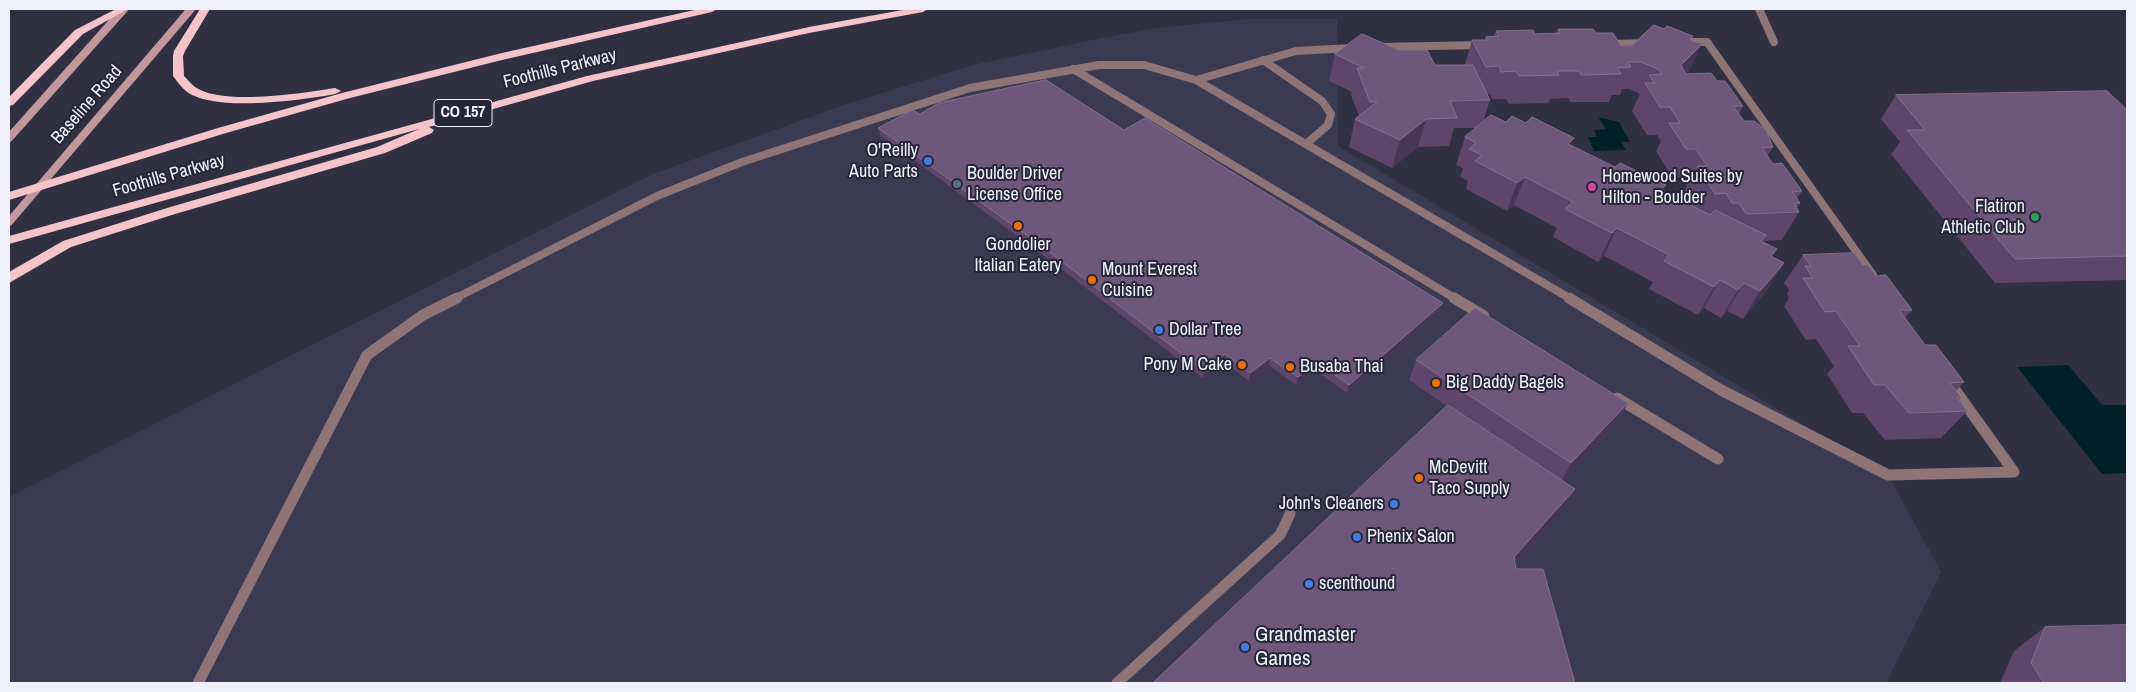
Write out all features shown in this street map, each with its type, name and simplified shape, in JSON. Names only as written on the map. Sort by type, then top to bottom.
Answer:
[{"type":"highway","points":[[9,104],[79,32],[124,9]]},
{"type":"highway","points":[[204,9],[178,55],[177,71],[184,84],[197,92],[230,100],[258,100],[296,97],[405,80]]},
{"type":"highway","name":"Foothills Parkway","points":[[9,196],[187,140],[405,80],[712,9]]},
{"type":"highway","name":"Foothills Parkway","points":[[9,240],[591,78],[736,45],[923,9]]},
{"type":"highway","points":[[9,278],[40,258],[67,244],[180,208],[381,150],[482,108]]},
{"type":"main road","name":"Baseline Road","points":[[9,138],[124,9]]},
{"type":"main road","name":"Baseline Road","points":[[9,222],[191,9]]},
{"type":"lane","points":[[1759,9],[1774,42]]},
{"type":"lane","points":[[1677,42],[1707,42],[1880,285]]},
{"type":"lane","points":[[1597,44],[1657,43]]},
{"type":"lane","points":[[1196,80],[1296,51],[1498,45]]},
{"type":"lane","points":[[1263,60],[1322,101],[1331,114],[1328,125],[1306,144]]},
{"type":"lane","points":[[198,683],[366,355],[422,315],[657,196],[742,162],[970,88],[1099,64],[1144,65],[1196,80],[1501,257],[1721,390],[1888,475],[2014,472],[1950,382]]},
{"type":"lane","points":[[1073,69],[1496,324]]},
{"type":"lane","points":[[1607,391],[1718,459]]},
{"type":"lane","points":[[1117,683],[1280,535],[1290,514]]},
{"type":"shaded area","points":[[1248,19],[1337,19],[1338,146],[1888,475],[1941,572],[1886,683],[9,683],[9,497],[653,174],[844,105],[973,65],[1157,28]]},
{"type":"water","points":[[1598,117],[1619,122],[1630,142],[1621,142],[1626,150],[1594,151],[1588,137],[1597,137],[1594,130],[1606,129]]},
{"type":"water","points":[[2068,365],[2102,405],[2127,405],[2127,473],[2102,474],[2017,367]]},
{"type":"building","points":[[1654,25],[1664,29],[1667,26],[1693,36],[1690,40],[1702,44],[1681,65],[1686,74],[1711,73],[1717,81],[1725,81],[1743,106],[1733,106],[1744,121],[1754,121],[1766,130],[1773,147],[1762,148],[1773,164],[1782,163],[1802,191],[1792,192],[1800,203],[1794,203],[1799,212],[1746,214],[1739,203],[1732,203],[1726,193],[1715,194],[1697,166],[1707,166],[1696,149],[1686,149],[1669,123],[1680,123],[1670,107],[1660,107],[1645,83],[1655,83],[1649,75],[1662,74],[1658,69],[1641,62],[1628,62],[1631,67],[1617,68],[1621,74],[1581,75],[1579,71],[1557,71],[1559,75],[1519,76],[1516,71],[1501,72],[1499,66],[1486,67],[1472,40],[1487,40],[1486,37],[1499,36],[1496,31],[1533,30],[1535,34],[1560,33],[1558,29],[1593,29],[1596,33],[1613,33],[1621,46],[1631,46]]},
{"type":"building","points":[[1362,34],[1399,50],[1427,50],[1435,65],[1473,65],[1490,100],[1450,101],[1457,118],[1426,119],[1400,140],[1355,119],[1377,102],[1370,102],[1357,68],[1364,68],[1335,54]]},
{"type":"building","points":[[1046,80],[1124,130],[1145,118],[1443,303],[1349,385],[1317,362],[1298,377],[1270,358],[1250,373],[1225,354],[1204,371],[1043,247],[878,128],[912,110],[920,114],[939,103]]},
{"type":"building","name":"Flatiron Athletic Club","points":[[2107,91],[2127,110],[2127,256],[2015,259],[1907,130],[1925,130],[1896,95]]},
{"type":"building","points":[[1491,115],[1506,122],[1512,116],[1526,123],[1532,117],[1574,138],[1568,144],[1615,167],[1620,163],[1666,185],[1660,190],[1710,215],[1715,210],[1766,235],[1761,241],[1777,249],[1771,256],[1784,263],[1760,291],[1744,283],[1738,290],[1720,280],[1714,287],[1664,261],[1669,255],[1617,228],[1612,233],[1565,209],[1573,202],[1525,177],[1517,183],[1475,161],[1482,155],[1469,149],[1476,143],[1465,137]]},
{"type":"building","points":[[1854,253],[1863,265],[1868,265],[1876,276],[1886,275],[1912,310],[1899,310],[1925,345],[1936,345],[1964,382],[1950,383],[1961,397],[1957,397],[1967,411],[1909,413],[1885,385],[1874,385],[1848,346],[1860,346],[1836,311],[1825,312],[1803,278],[1813,278],[1805,266],[1811,266],[1803,255]]},
{"type":"building","points":[[1475,308],[1628,403],[1571,463],[1416,360]]},
{"type":"building","points":[[1448,405],[1575,489],[1514,557],[1516,569],[1543,569],[1575,683],[1153,683]]},
{"type":"building","points":[[2127,625],[2127,683],[2044,683],[2031,663],[2045,627]]},
{"type":"place","name":"O'Reilly Auto Parts","points":[[928,161]]},
{"type":"place","name":"Boulder Driver License Office","points":[[957,184]]},
{"type":"place","name":"Homewood Suites by Hilton - Boulder","points":[[1592,187]]},
{"type":"place","name":"Flatiron Athletic Club","points":[[2035,217]]},
{"type":"place","name":"Gondolier Italian Eatery","points":[[1018,226]]},
{"type":"place","name":"Mount Everest Cuisine","points":[[1092,280]]},
{"type":"place","name":"Dollar Tree","points":[[1159,330]]},
{"type":"place","name":"Pony M Cake","points":[[1242,365]]},
{"type":"place","name":"Busaba Thai","points":[[1290,367]]},
{"type":"place","name":"Big Daddy Bagels","points":[[1436,383]]},
{"type":"place","name":"McDevitt Taco Supply","points":[[1419,478]]},
{"type":"place","name":"John's Cleaners","points":[[1394,504]]},
{"type":"place","name":"Phenix Salon","points":[[1357,537]]},
{"type":"place","name":"scenthound","points":[[1309,584]]},
{"type":"place","name":"Grandmaster Games","points":[[1245,647]]}]
